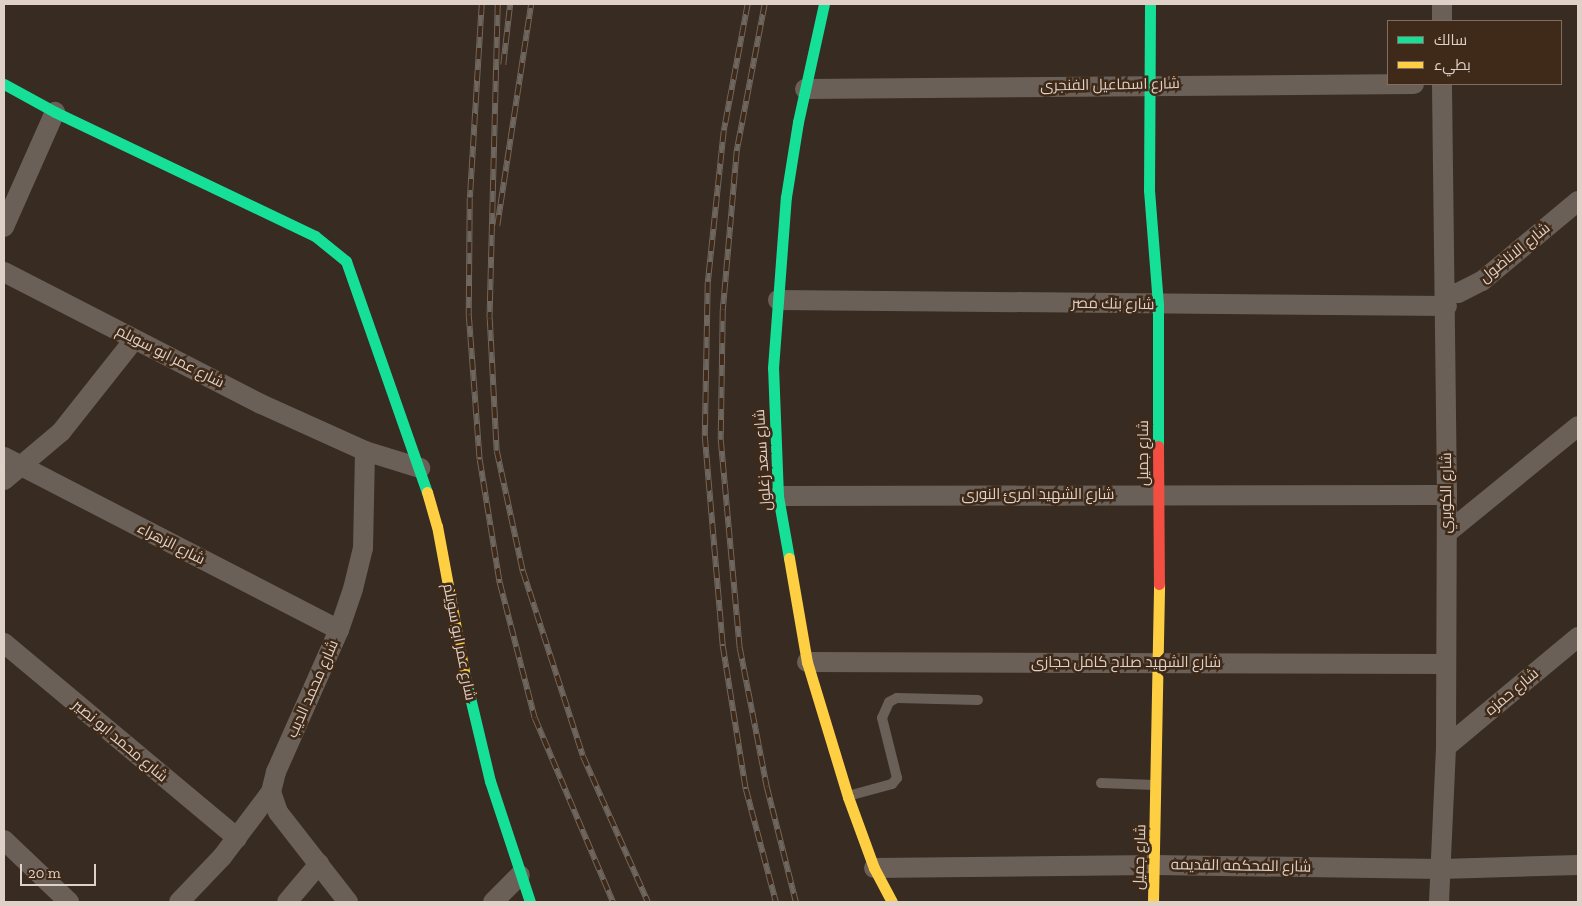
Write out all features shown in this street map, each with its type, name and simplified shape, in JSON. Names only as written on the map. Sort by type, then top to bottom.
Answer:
[{"type":"street","name":"شارع سعد زغلول","points":[[824,4],[805,89],[786,197],[773,368],[778,496],[807,662],[848,797],[874,868],[892,902]]},
{"type":"street","name":"شارع جميل","points":[[1150,4],[1148,85],[1150,190],[1158,305],[1159,494],[1153,902]]},
{"type":"street","points":[[1442,4],[1442,20]]},
{"type":"street","name":"شارع عمر ابو سويلم","points":[[4,84],[55,112],[314,236],[346,261],[354,276],[420,468],[436,526],[466,685],[490,781],[530,902]]},
{"type":"street","name":"شارع اسماعيل الفنجرى","points":[[805,89],[1387,84]]},
{"type":"street","name":"شارع الكوبري","points":[[1439,902],[1446,747],[1447,533],[1447,299],[1442,85]]},
{"type":"street","points":[[4,227],[55,112]]},
{"type":"street","name":"شارع الاناضول","points":[[1447,299],[1482,280],[1578,201]]},
{"type":"street","name":"شارع عمر ابو سويلم","points":[[4,272],[134,340],[365,451],[420,468]]},
{"type":"street","name":"شارع بنك مصر","points":[[778,300],[1158,305],[1447,299]]},
{"type":"street","points":[[4,480],[12,462],[61,432],[134,340]]},
{"type":"street","points":[[1447,533],[1578,426]]},
{"type":"street","name":"شارع محمد الديب","points":[[271,792],[276,772],[339,630],[354,589],[363,548],[365,451]]},
{"type":"street","name":"شارع الزهراء","points":[[12,462],[339,630]]},
{"type":"street","name":"شارع الشهيد امرئ النورى","points":[[778,496],[1447,495]]},
{"type":"street","name":"شارع حمزه","points":[[1446,747],[1578,637]]},
{"type":"street","name":"شارع محمد ابو نصير","points":[[4,644],[237,838]]},
{"type":"street","name":"شارع الشهيد صلاح كامل حجازى","points":[[807,662],[1445,664]]},
{"type":"street","points":[[179,902],[237,838],[271,792]]},
{"type":"street","points":[[271,792],[278,812],[348,902]]},
{"type":"street","points":[[4,840],[69,902]]},
{"type":"street","points":[[287,902],[319,864]]},
{"type":"street","name":"شارع المحكمه القديمه","points":[[874,868],[1155,864],[1441,868],[1578,865]]},
{"type":"street","points":[[493,902],[520,875]]},
{"type":"lane","points":[[848,797],[892,784],[897,778],[882,718],[889,702],[897,698],[978,700]]},
{"type":"lane","points":[[1101,783],[1156,785]]},
{"type":"railway","points":[[482,4],[470,198],[469,315],[480,460],[500,583],[535,718],[613,902]]},
{"type":"railway","points":[[498,4],[490,319],[497,451],[523,571],[583,756],[648,902]]},
{"type":"railway","points":[[503,65],[510,4]]},
{"type":"railway","points":[[497,226],[531,4]]},
{"type":"railway","points":[[748,4],[724,131],[708,282],[705,436],[723,646],[746,789],[776,902]]},
{"type":"railway","points":[[765,4],[737,151],[723,310],[721,440],[740,648],[767,787],[796,902]]},
{"type":"traffic: fast","points":[[789,558],[778,496],[773,368],[786,197],[798,122],[824,4]]},
{"type":"traffic: fast","points":[[1150,4],[1149,190],[1158,305],[1158,446]]},
{"type":"traffic: fast","points":[[4,84],[55,112],[315,236],[346,261],[427,492]]},
{"type":"traffic: fast","points":[[464,672],[490,781],[530,902]]},
{"type":"traffic: slow","points":[[427,492],[437,526],[464,672]]},
{"type":"traffic: slow","points":[[789,558],[807,662],[848,797],[874,868],[892,902]]},
{"type":"traffic: slow","points":[[1153,902],[1159,584]]},
{"type":"traffic: jam","points":[[1158,446],[1159,584]]}]
